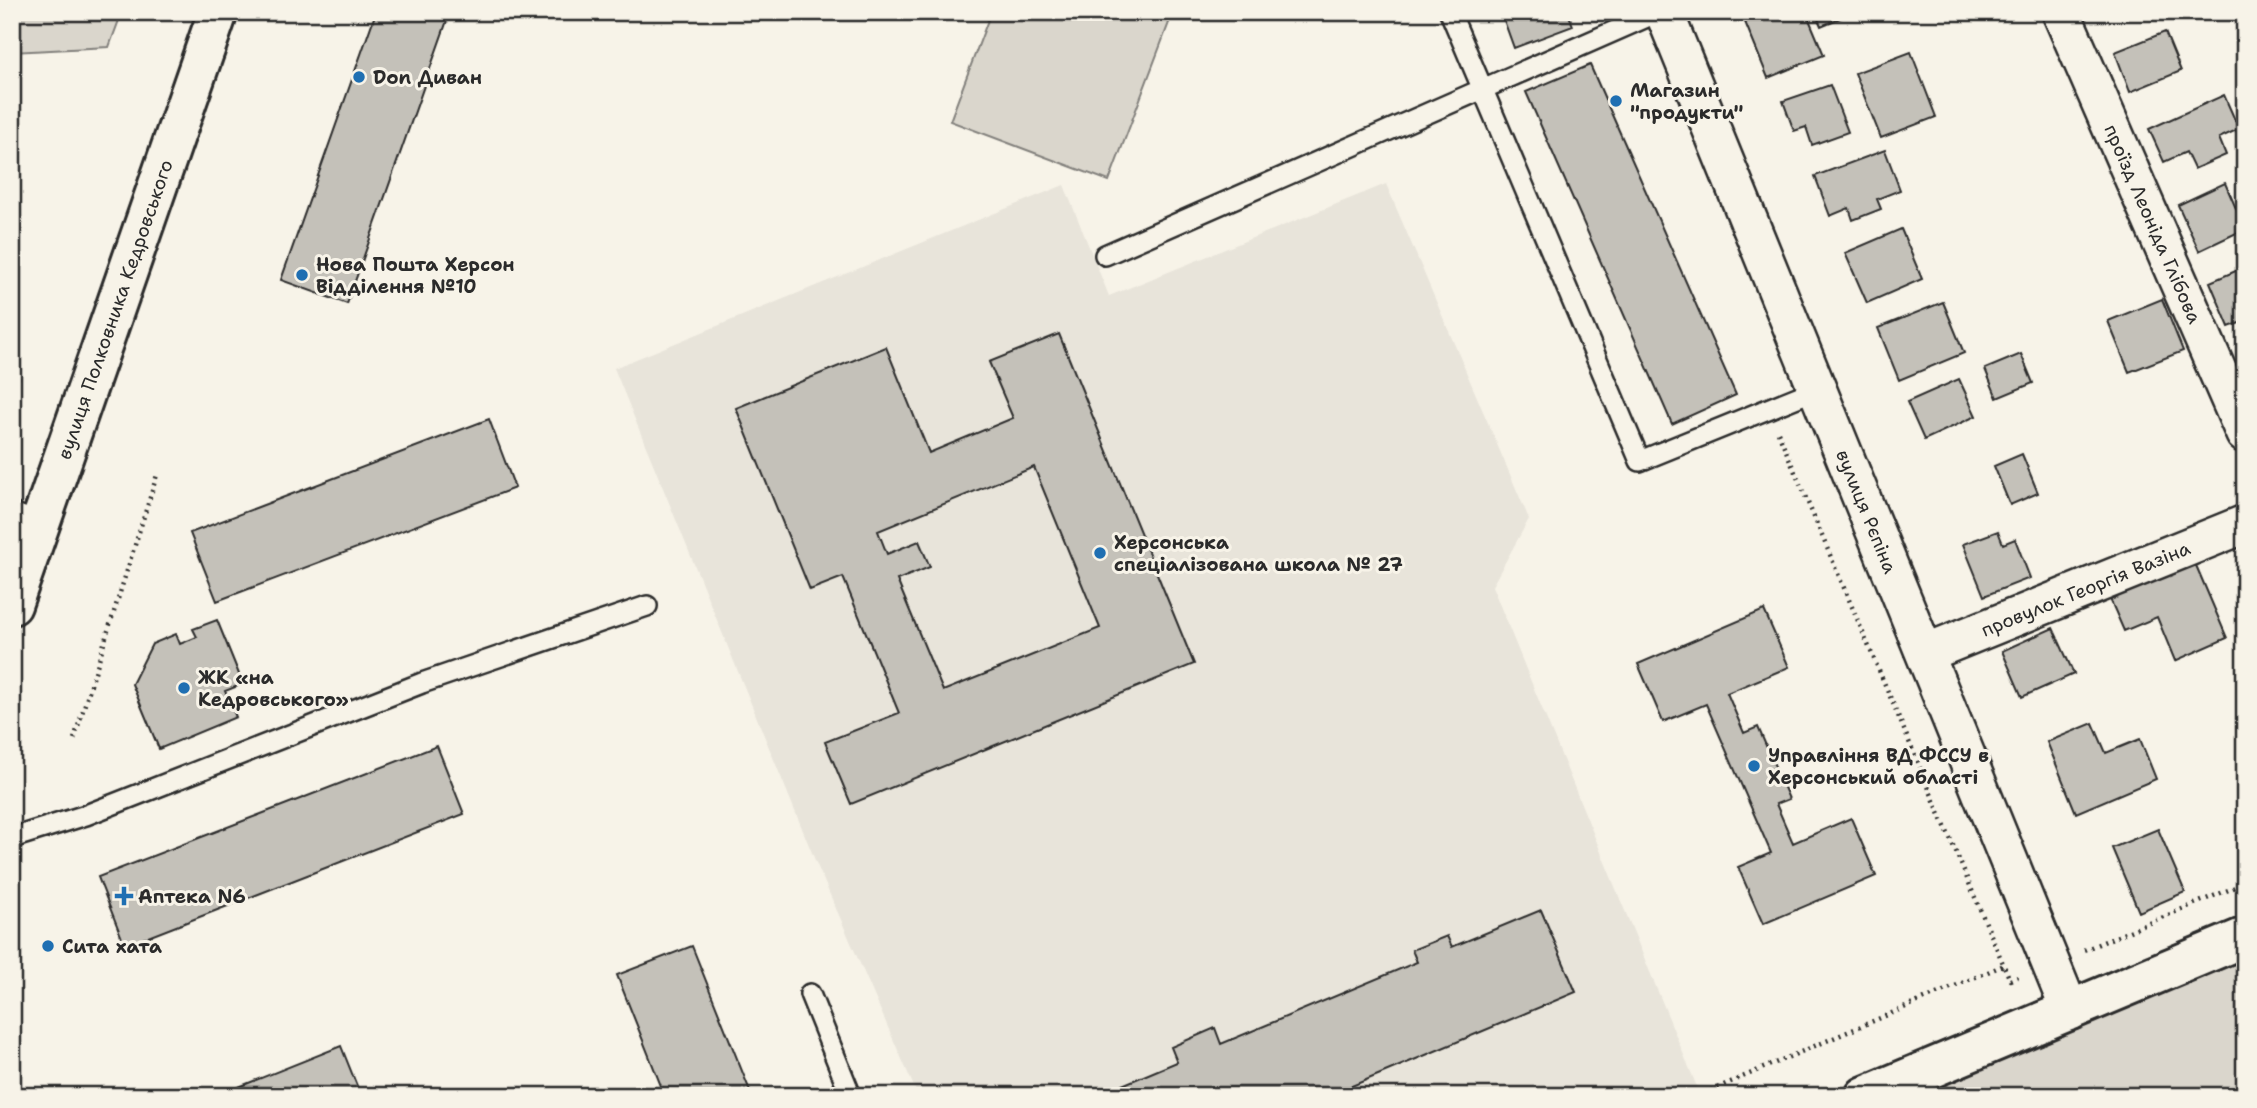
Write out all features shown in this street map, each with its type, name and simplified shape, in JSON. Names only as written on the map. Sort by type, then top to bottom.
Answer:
[{"type":"street","name":"вулиця Полковника Кедровського","points":[[12,605],[26,518],[218,12]]},
{"type":"street","name":"вулиця Рєпіна","points":[[1661,12],[1926,653],[2070,1011]]},
{"type":"street","name":"проїзд Леоніда Глібова","points":[[2061,12],[2245,434]]},
{"type":"street","name":"провулок Георгія Вазіна","points":[[1926,653],[2245,524]]},
{"type":"street","points":[[1864,1096],[2245,937]]},
{"type":"lane","points":[[1450,12],[1640,461],[1817,389]]},
{"type":"lane","points":[[1105,255],[1661,12]]},
{"type":"lane","points":[[12,838],[86,815],[422,683],[647,606]]},
{"type":"lane","points":[[810,994],[851,1096]]},
{"type":"path","points":[[74,739],[158,475]]},
{"type":"path","points":[[1699,1096],[2004,965]]},
{"type":"shaded area","points":[[12,12],[122,12],[109,47],[12,52]]},
{"type":"shaded area","points":[[991,12],[1173,12],[1109,181],[950,121]]},
{"type":"shaded area","points":[[1386,184],[1529,519],[1492,586],[1697,1087],[1676,1096],[918,1096],[817,865],[614,368],[1064,185],[1109,296]]},
{"type":"shaded area","points":[[2245,955],[2245,1096],[1909,1096]]},
{"type":"building","points":[[376,12],[450,12],[347,304],[281,280]]},
{"type":"building","points":[[1501,12],[1568,12],[1573,26],[1514,48]]},
{"type":"building","points":[[1769,12],[1806,12],[1824,55],[1768,78],[1745,22]]},
{"type":"building","points":[[1815,12],[1849,12],[1850,14],[1821,26]]},
{"type":"building","points":[[2165,32],[2181,71],[2130,92],[2115,52]]},
{"type":"building","points":[[1911,52],[1936,117],[1881,138],[1855,73]]},
{"type":"building","points":[[1590,65],[1736,395],[1672,424],[1526,92]]},
{"type":"building","points":[[1830,85],[1848,132],[1812,145],[1806,127],[1794,131],[1783,101]]},
{"type":"building","points":[[2224,95],[2239,129],[2219,138],[2226,155],[2194,169],[2186,152],[2164,162],[2149,129]]},
{"type":"building","points":[[1885,150],[1900,190],[1877,199],[1881,209],[1853,220],[1849,208],[1830,216],[1815,176]]},
{"type":"building","points":[[2225,183],[2245,229],[2199,251],[2178,205]]},
{"type":"building","points":[[1901,229],[1922,279],[1867,303],[1845,253]]},
{"type":"building","points":[[2245,267],[2245,321],[2229,327],[2210,282]]},
{"type":"building","points":[[2162,299],[2183,351],[2129,372],[2108,321]]},
{"type":"building","points":[[1943,302],[1964,353],[1899,380],[1878,328]]},
{"type":"building","points":[[1059,334],[1194,664],[851,804],[825,742],[899,713],[843,577],[810,590],[736,408],[886,347],[929,453],[1013,418],[989,362]],"holes":[[[1034,467],[1100,628],[943,691],[897,580],[930,567],[919,541],[887,554],[878,531]]]},
{"type":"building","points":[[2021,354],[2033,383],[1997,398],[1985,369]]},
{"type":"building","points":[[12,374],[19,378],[12,390]]},
{"type":"building","points":[[1959,379],[1976,416],[1924,440],[1907,402]]},
{"type":"building","points":[[489,419],[515,488],[217,601],[190,533]]},
{"type":"building","points":[[2022,454],[2038,493],[2010,505],[1994,466]]},
{"type":"building","points":[[1998,531],[2003,544],[2015,539],[2030,578],[1984,596],[1963,544]]},
{"type":"building","points":[[2195,563],[2227,638],[2175,661],[2157,617],[2124,631],[2110,599]]},
{"type":"building","name":"Управління ВД ФССУ в Херсонський області","points":[[1764,610],[1789,667],[1727,693],[1744,733],[1758,727],[1789,799],[1776,804],[1793,843],[1851,818],[1876,876],[1763,924],[1738,867],[1771,853],[1706,704],[1663,722],[1638,664]]},
{"type":"building","name":"ЖК «на Кедровського»","points":[[217,620],[243,684],[225,691],[236,717],[159,749],[132,684],[152,644],[176,634],[180,644],[197,637],[193,629]]},
{"type":"building","points":[[2053,628],[2074,674],[2022,697],[2002,651]]},
{"type":"building","points":[[2093,723],[2106,753],[2140,739],[2156,779],[2076,813],[2047,742]]},
{"type":"building","points":[[437,746],[464,814],[125,946],[98,877]]},
{"type":"building","points":[[2158,829],[2185,892],[2139,912],[2112,848]]},
{"type":"building","points":[[1541,910],[1576,992],[1328,1096],[1096,1096],[1177,1062],[1171,1047],[1215,1028],[1221,1044],[1417,962],[1412,950],[1447,936],[1452,947]]},
{"type":"building","points":[[692,946],[752,1096],[665,1096],[617,975]]},
{"type":"building","points":[[341,1046],[361,1096],[216,1096]]},
{"type":"place","name":"Don Диван","points":[[359,77]]},
{"type":"place","name":"Магазин \"продукти\"","points":[[1616,101]]},
{"type":"place","name":"Нова Пошта Херсон Відділення №10","points":[[302,275]]},
{"type":"place","name":"Херсонська спеціалізована школа № 27","points":[[1100,553]]},
{"type":"place","name":"ЖК «на Кедровського»","points":[[184,688]]},
{"type":"place","name":"Управління ВД ФССУ в Херсонський області","points":[[1754,766]]},
{"type":"place","name":"Аптека N6","points":[[124,896]]},
{"type":"place","name":"Сита хата","points":[[48,946]]}]
